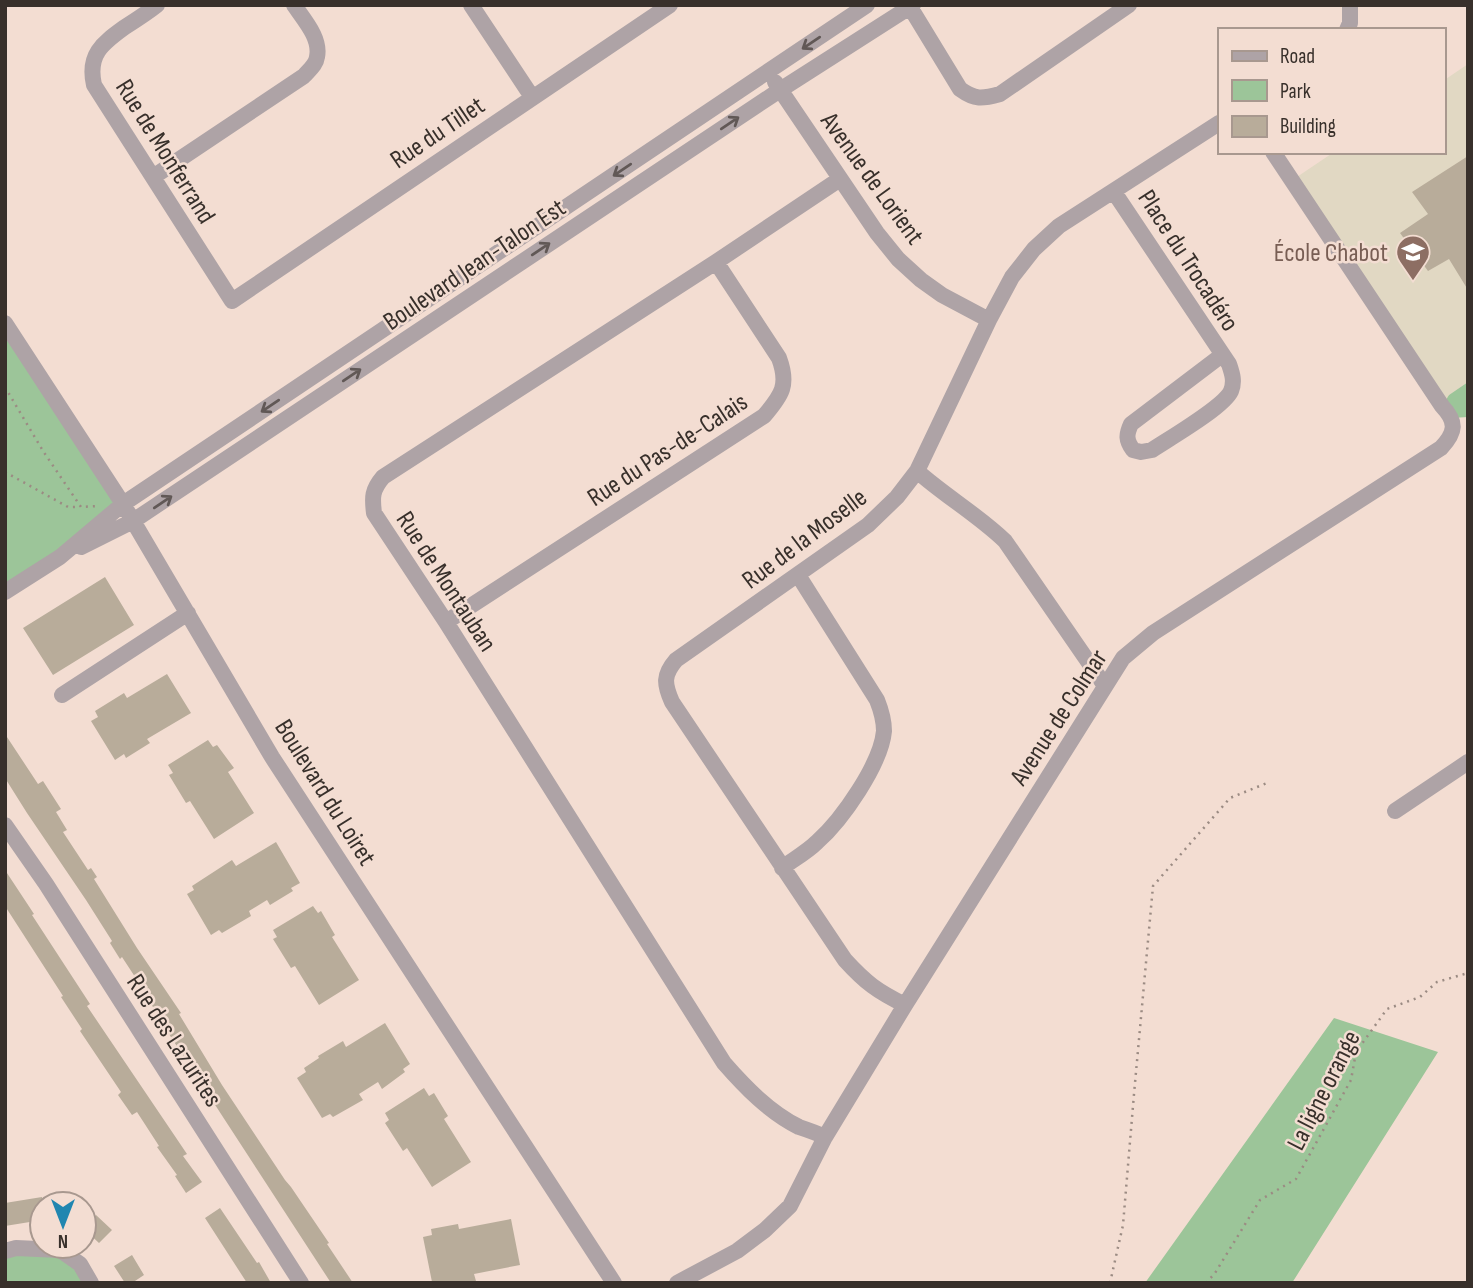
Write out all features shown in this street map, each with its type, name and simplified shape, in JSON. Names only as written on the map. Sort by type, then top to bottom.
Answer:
[{"type":"street","name":"Rue de Monferrand","points":[[157,5],[99,49],[94,57],[94,85],[232,301]]},
{"type":"street","points":[[153,177],[304,76],[314,66],[318,57],[313,34],[295,5]]},
{"type":"street","points":[[471,5],[532,97]]},
{"type":"street","name":"Rue du Tillet","points":[[232,301],[670,5]]},
{"type":"street","name":"Boulevard Jean-Talon Est","points":[[60,557],[123,504],[867,5]]},
{"type":"street","points":[[911,6],[960,89],[969,96],[978,98],[1000,94],[1129,5]]},
{"type":"street","points":[[1349,28],[1350,5]]},
{"type":"street","name":"Boulevard Jean-Talon Est","points":[[5,592],[60,557],[133,521],[780,90],[911,6]]},
{"type":"street","name":"Avenue de Lorient","points":[[768,72],[877,233],[898,259],[920,280],[942,295],[989,320]]},
{"type":"street","name":"Rue de la Moselle","points":[[905,1005],[880,993],[845,960],[671,702],[666,689],[666,676],[676,660],[868,525],[897,497],[917,471],[989,320],[1013,277],[1034,248],[1059,226],[1218,124]]},
{"type":"street","name":"Avenue de Colmar","points":[[677,1283],[737,1251],[765,1230],[790,1206],[825,1137],[905,1005],[1123,658],[1153,633],[1441,448],[1450,438],[1452,417],[1442,406],[1274,154]]},
{"type":"street","name":"Rue de Montauban","points":[[825,1137],[797,1126],[777,1113],[747,1089],[724,1063],[446,622],[374,513],[372,499],[375,486],[383,477],[840,179]]},
{"type":"street","name":"Place du Trocadéro","points":[[1114,192],[1229,364],[1234,378],[1232,389],[1224,402],[1152,450],[1133,450],[1127,442],[1127,432],[1131,424],[1222,355]]},
{"type":"street","name":"Rue du Pas-de-Calais","points":[[446,622],[764,416],[778,400],[784,386],[785,373],[779,358],[716,262]]},
{"type":"street","name":"Boulevard du Loiret","points":[[5,323],[123,504],[272,757],[614,1283]]},
{"type":"street","points":[[917,471],[1005,541],[1105,686]]},
{"type":"street","points":[[782,868],[818,842],[841,817],[865,782],[881,747],[884,730],[883,715],[877,700],[797,575]]},
{"type":"street","points":[[62,695],[188,613]]},
{"type":"street","points":[[1395,811],[1468,762]]},
{"type":"street","name":"Rue des Lazurites","points":[[5,825],[46,884],[301,1283]]},
{"type":"street","points":[[5,1251],[16,1248],[60,1250],[80,1264],[91,1283]]},
{"type":"path","points":[[5,387],[43,451],[82,507]]},
{"type":"path","points":[[5,472],[68,507],[123,504]]},
{"type":"path","points":[[1110,1283],[1124,1225],[1153,886],[1230,798],[1267,783]]},
{"type":"path","name":"La ligne orange","points":[[1206,1283],[1260,1200],[1296,1179],[1351,1080],[1356,1052],[1387,1009],[1420,997],[1437,982],[1468,973]]},
{"type":"shaded area","name":"École Chabot","points":[[1468,64],[1468,382],[1449,395],[1442,406],[1291,181],[1331,154],[1445,154],[1445,80]]},
{"type":"green space","points":[[5,323],[123,504],[5,592]]},
{"type":"green space","points":[[1468,382],[1468,417],[1452,418],[1442,406],[1449,395]]},
{"type":"green space","points":[[1334,1018],[1438,1052],[1292,1283],[1145,1283]]},
{"type":"green space","points":[[5,1251],[28,1251],[28,1260],[69,1260],[91,1283],[5,1283]]},
{"type":"building","points":[[1468,156],[1468,290],[1449,259],[1428,271],[1400,233],[1428,214],[1412,192]]},
{"type":"building","points":[[105,577],[134,625],[53,675],[23,628]]},
{"type":"building","points":[[167,674],[191,713],[147,739],[150,743],[126,758],[124,754],[115,760],[91,721],[98,717],[95,711],[124,693],[127,698]]},
{"type":"building","points":[[5,734],[38,784],[43,781],[61,809],[56,812],[67,830],[63,832],[88,870],[91,868],[97,877],[94,879],[181,1013],[179,1014],[222,1085],[353,1283],[331,1283],[138,987],[141,986],[122,957],[120,959],[86,900],[27,813],[5,778]]},
{"type":"building","points":[[208,740],[213,747],[217,745],[234,768],[228,772],[254,813],[214,839],[190,801],[186,803],[169,775],[173,773],[168,765]]},
{"type":"building","points":[[276,842],[300,883],[291,888],[293,891],[270,905],[267,900],[249,911],[251,916],[222,933],[219,930],[211,935],[187,894],[194,890],[192,886],[232,860],[236,866]]},
{"type":"building","points":[[5,870],[90,1004],[87,1006],[187,1154],[183,1156],[202,1182],[186,1193],[137,1112],[132,1115],[118,1095],[121,1092],[80,1031],[82,1029],[61,997],[63,996],[5,906]]},
{"type":"building","points":[[313,906],[318,913],[321,911],[335,935],[332,937],[359,980],[319,1005],[295,966],[291,968],[273,939],[277,937],[273,930]]},
{"type":"building","points":[[385,1023],[410,1064],[403,1069],[405,1072],[382,1089],[378,1082],[359,1094],[363,1100],[333,1117],[330,1114],[322,1118],[297,1078],[306,1072],[304,1068],[319,1058],[318,1056],[343,1041],[346,1047]]},
{"type":"building","points":[[424,1088],[429,1096],[434,1093],[448,1116],[444,1119],[471,1162],[432,1187],[407,1148],[403,1151],[385,1123],[389,1120],[385,1113]]},
{"type":"building","points":[[28,1199],[28,1222],[5,1226],[5,1203]]},
{"type":"building","points":[[220,1208],[271,1283],[247,1283],[205,1218]]},
{"type":"building","points":[[98,1217],[112,1230],[98,1242]]},
{"type":"building","points":[[511,1219],[520,1265],[474,1274],[476,1281],[470,1283],[432,1282],[423,1237],[432,1235],[431,1229],[458,1224],[459,1229]]},
{"type":"building","points":[[132,1255],[144,1275],[132,1283],[125,1283],[114,1266]]},
{"type":"place","name":"École Chabot","points":[[1413,282]]}]
